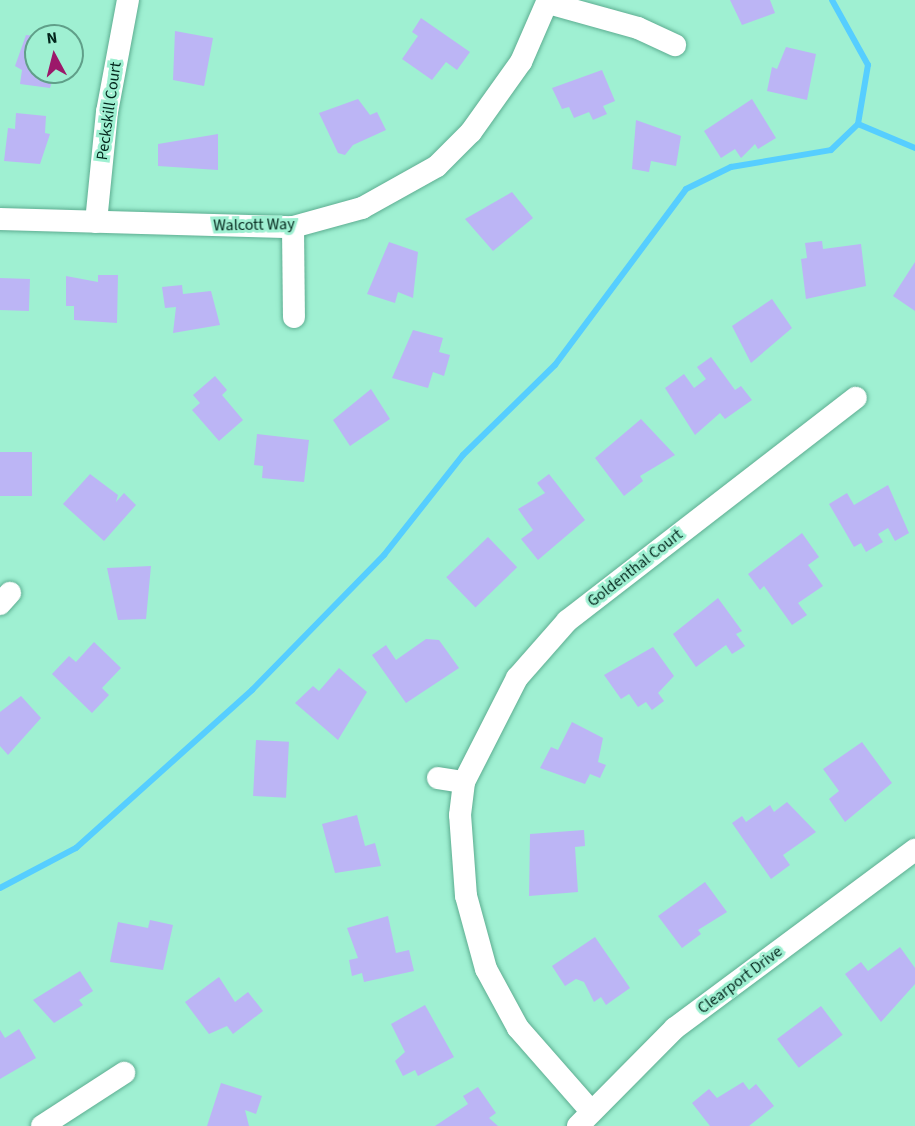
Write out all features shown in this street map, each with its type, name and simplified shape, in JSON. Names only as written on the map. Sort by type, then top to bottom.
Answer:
[{"type":"street","name":"Peckskill Court","points":[[96,222],[114,65],[128,0]]},
{"type":"street","name":"Walcott Way","points":[[0,219],[292,227],[362,208],[436,166],[471,132],[515,71],[548,1]]},
{"type":"street","points":[[548,1],[638,28],[675,45]]},
{"type":"street","points":[[292,227],[294,317]]},
{"type":"street","name":"Goldenthal Court","points":[[584,1118],[518,1028],[486,969],[466,896],[460,815],[464,782],[517,678],[567,621],[856,398]]},
{"type":"street","points":[[438,778],[464,782]]},
{"type":"street","name":"Clearport Drive","points":[[584,1118],[675,1028],[915,850]]},
{"type":"street","points":[[42,1126],[124,1073]]},
{"type":"building","points":[[730,0],[770,0],[775,13],[742,25]]},
{"type":"building","points":[[421,18],[470,52],[457,70],[446,62],[432,80],[402,59],[418,36],[412,32]]},
{"type":"building","points":[[175,31],[213,38],[204,86],[173,80]]},
{"type":"building","points":[[24,41],[24,84],[51,84],[50,88],[20,84],[22,70],[15,66]]},
{"type":"building","points":[[786,47],[816,54],[807,100],[767,91],[772,67],[777,69]]},
{"type":"building","points":[[602,70],[615,101],[603,106],[607,114],[593,120],[589,112],[574,118],[569,107],[562,109],[552,88]]},
{"type":"building","points":[[358,99],[370,115],[377,112],[386,130],[353,145],[345,155],[338,153],[319,113]]},
{"type":"building","points":[[752,99],[776,138],[758,149],[755,144],[741,158],[735,149],[721,158],[704,131]]},
{"type":"building","points":[[16,113],[46,116],[45,133],[50,134],[40,164],[4,161],[8,128],[15,129]]},
{"type":"building","points":[[636,120],[681,136],[676,166],[651,161],[649,172],[632,169]]},
{"type":"building","points":[[218,134],[218,170],[158,166],[158,144]]},
{"type":"building","points":[[512,192],[533,218],[493,251],[465,219]]},
{"type":"building","points":[[822,241],[823,249],[861,244],[866,286],[806,299],[801,259],[807,258],[805,243]]},
{"type":"building","points":[[389,242],[418,252],[413,298],[398,292],[395,303],[367,294]]},
{"type":"building","points":[[915,262],[915,311],[893,296]]},
{"type":"building","points":[[98,275],[118,275],[117,323],[74,320],[74,306],[66,306],[66,276],[98,282]]},
{"type":"building","points":[[0,278],[30,279],[29,311],[0,310]]},
{"type":"building","points":[[182,285],[183,294],[211,291],[220,325],[173,333],[176,307],[165,308],[162,287]]},
{"type":"building","points":[[772,299],[792,328],[751,363],[732,326]]},
{"type":"building","points":[[413,330],[443,338],[439,352],[450,355],[444,376],[433,372],[428,388],[392,378]]},
{"type":"building","points":[[711,357],[735,390],[741,386],[752,400],[725,419],[720,413],[695,435],[665,388],[684,374],[694,388],[706,379],[697,367]]},
{"type":"building","points":[[215,376],[227,390],[222,395],[243,420],[219,441],[192,410],[200,403],[193,395]]},
{"type":"building","points":[[371,389],[390,419],[350,446],[333,420]]},
{"type":"building","points":[[641,419],[675,455],[640,476],[643,481],[624,496],[595,458]]},
{"type":"building","points":[[257,434],[309,440],[304,482],[262,478],[263,466],[254,465]]},
{"type":"building","points":[[0,452],[32,452],[32,496],[0,496]]},
{"type":"building","points":[[90,474],[118,495],[116,502],[124,493],[136,505],[104,541],[63,504]]},
{"type":"building","points":[[549,474],[585,520],[538,560],[521,539],[533,530],[518,509],[545,493],[537,483]]},
{"type":"building","points":[[888,485],[909,533],[895,541],[888,528],[878,534],[883,542],[866,552],[861,543],[854,547],[829,504],[847,493],[854,505]]},
{"type":"building","points":[[802,533],[819,557],[808,565],[823,586],[798,603],[807,615],[792,625],[764,586],[760,590],[748,574]]},
{"type":"building","points":[[488,537],[517,567],[475,608],[446,577]]},
{"type":"building","points":[[151,566],[146,619],[118,620],[107,568]]},
{"type":"building","points":[[718,598],[742,631],[736,634],[745,646],[732,654],[726,645],[696,667],[673,634]]},
{"type":"building","points":[[426,639],[439,640],[459,668],[406,703],[372,655],[386,645],[396,660]]},
{"type":"building","points":[[94,642],[121,668],[102,688],[109,695],[92,713],[52,674],[69,656],[76,662]]},
{"type":"building","points":[[653,647],[674,676],[658,693],[664,701],[652,710],[646,702],[638,707],[629,694],[621,699],[604,675]]},
{"type":"building","points":[[339,668],[367,692],[338,740],[295,703],[313,686],[319,691]]},
{"type":"building","points":[[21,696],[41,718],[8,755],[0,746],[0,712]]},
{"type":"building","points":[[572,722],[603,738],[598,762],[606,765],[600,778],[590,774],[585,784],[540,768],[551,747],[558,750]]},
{"type":"building","points":[[256,740],[289,742],[286,798],[253,796]]},
{"type":"building","points":[[862,742],[892,783],[845,822],[829,799],[839,791],[823,769]]},
{"type":"building","points":[[787,802],[816,832],[783,855],[790,865],[771,879],[732,823],[742,816],[746,822],[770,805],[774,812]]},
{"type":"building","points":[[357,815],[365,846],[375,843],[381,866],[335,873],[322,824]]},
{"type":"building","points":[[584,830],[585,846],[575,847],[578,892],[529,896],[530,834]]},
{"type":"building","points":[[705,882],[727,912],[698,930],[701,934],[682,948],[658,916]]},
{"type":"building","points":[[388,916],[396,953],[409,950],[414,971],[364,982],[362,973],[352,976],[349,960],[358,958],[347,928]]},
{"type":"building","points":[[150,920],[173,925],[163,970],[110,962],[118,922],[148,928]]},
{"type":"building","points":[[595,937],[630,988],[606,1005],[601,997],[594,1002],[584,982],[576,979],[565,986],[552,966]]},
{"type":"building","points":[[900,947],[915,968],[915,984],[881,1022],[845,974],[861,962],[868,971]]},
{"type":"building","points":[[80,971],[93,991],[79,1000],[83,1005],[54,1023],[33,1000]]},
{"type":"building","points":[[219,977],[235,1002],[248,992],[263,1011],[233,1034],[227,1026],[209,1034],[185,1002]]},
{"type":"building","points":[[425,1005],[454,1057],[418,1076],[415,1070],[403,1076],[395,1061],[405,1052],[391,1024]]},
{"type":"building","points":[[821,1006],[843,1035],[799,1068],[777,1039]]},
{"type":"building","points":[[19,1029],[36,1058],[0,1079],[0,1030],[5,1038]]},
{"type":"building","points":[[743,1082],[749,1090],[756,1084],[774,1106],[749,1126],[710,1126],[692,1103],[709,1089],[717,1098]]},
{"type":"building","points":[[221,1083],[262,1096],[256,1114],[245,1110],[249,1126],[207,1126]]},
{"type":"building","points":[[478,1087],[496,1113],[489,1118],[498,1126],[435,1126],[468,1104],[463,1096]]},
{"type":"waterway","points":[[0,888],[76,848],[252,690],[384,555],[463,455],[555,365],[686,189],[731,167],[831,150],[858,124],[868,65],[832,0]]},
{"type":"waterway","points":[[858,124],[915,148]]}]
